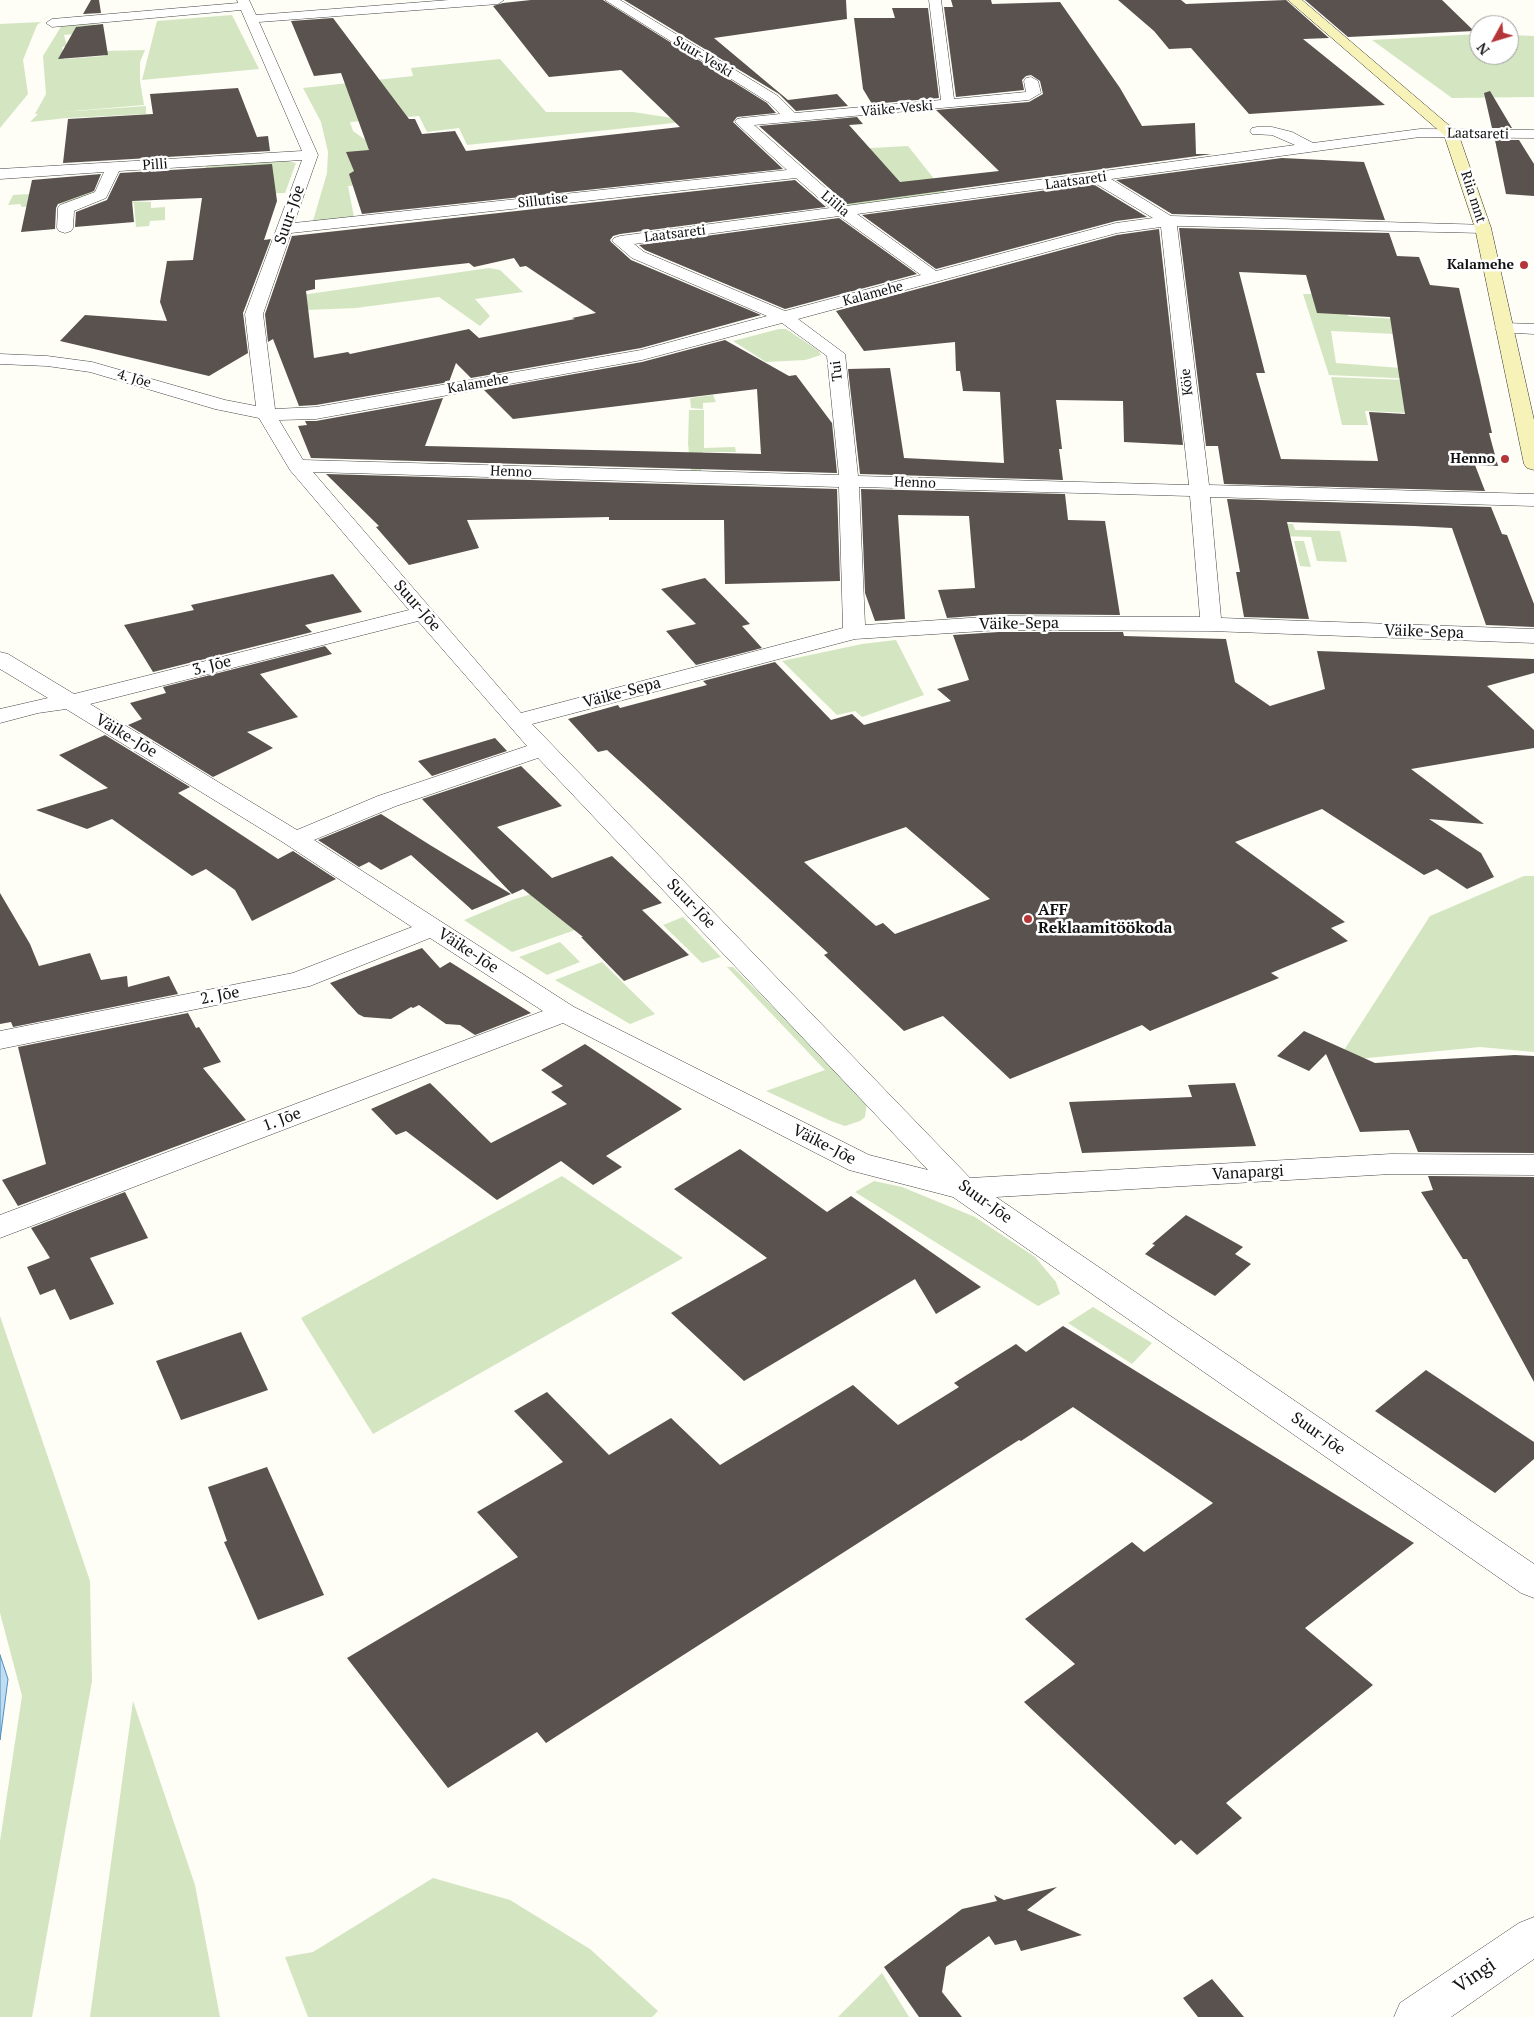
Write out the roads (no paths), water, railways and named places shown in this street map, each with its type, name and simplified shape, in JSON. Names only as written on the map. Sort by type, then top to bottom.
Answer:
[{"type":"main road","points":[[1294,0],[1451,133]]},
{"type":"main road","name":"Riia mnt","points":[[1451,133],[1483,228],[1534,464]]},
{"type":"street","points":[[52,23],[247,8],[498,0]]},
{"type":"street","name":"Suur-Veski","points":[[611,0],[773,99],[792,118]]},
{"type":"street","name":"Väike-Veski","points":[[742,122],[948,104],[935,0]]},
{"type":"street","points":[[247,8],[311,155]]},
{"type":"street","points":[[948,104],[1029,96],[1034,93],[1030,81]]},
{"type":"street","name":"Liilia","points":[[742,122],[844,212],[934,277]]},
{"type":"street","points":[[1257,131],[1272,131],[1287,135],[1309,147]]},
{"type":"street","name":"Laatsareti","points":[[620,241],[1098,178],[1420,133],[1534,134]]},
{"type":"street","name":"Pilli","points":[[0,174],[311,155]]},
{"type":"street","name":"Suur-Jõe","points":[[311,155],[254,314],[266,414],[297,466],[516,721],[963,1189],[1534,1583]]},
{"type":"street","points":[[65,228],[66,208],[102,195],[113,168]]},
{"type":"street","name":"Sillutise","points":[[286,229],[800,174]]},
{"type":"street","points":[[1098,178],[1168,222]]},
{"type":"street","name":"Kalamehe","points":[[266,414],[293,415],[316,413],[642,355],[786,318],[1116,228],[1168,222],[1483,228]]},
{"type":"street","name":"Köie","points":[[1168,222],[1200,492],[1211,624]]},
{"type":"street","name":"Tui","points":[[620,241],[638,255],[786,318],[836,354],[849,481],[854,632]]},
{"type":"street","points":[[1504,328],[1534,329]]},
{"type":"street","name":"4. Jõe","points":[[0,359],[47,361],[92,367],[222,405],[266,414]]},
{"type":"street","name":"Henno","points":[[297,466],[1534,500]]},
{"type":"street","name":"3. Jõe","points":[[0,716],[37,706],[70,702],[423,613]]},
{"type":"street","name":"Väike-Sepa","points":[[516,721],[854,632],[999,623],[1211,624],[1534,636]]},
{"type":"street","name":"Väike-Jõe","points":[[0,659],[296,839],[564,1013],[860,1163],[963,1189]]},
{"type":"street","points":[[296,839],[387,801],[543,750]]},
{"type":"street","name":"2. Jõe","points":[[0,1040],[300,980],[432,928]]},
{"type":"street","name":"1. Jõe","points":[[0,1227],[564,1013]]},
{"type":"street","name":"Vanapargi","points":[[963,1189],[1391,1164],[1534,1165]]},
{"type":"street","name":"Vingi","points":[[1415,2017],[1534,1936]]},
{"type":"water","points":[[0,1655],[8,1679],[0,1740]]},
{"type":"place","name":"Kalamehe","points":[[1524,265]]},
{"type":"place","name":"Henno","points":[[1505,459]]},
{"type":"place","name":"AFF Reklaamitöökoda","points":[[1028,919]]}]
